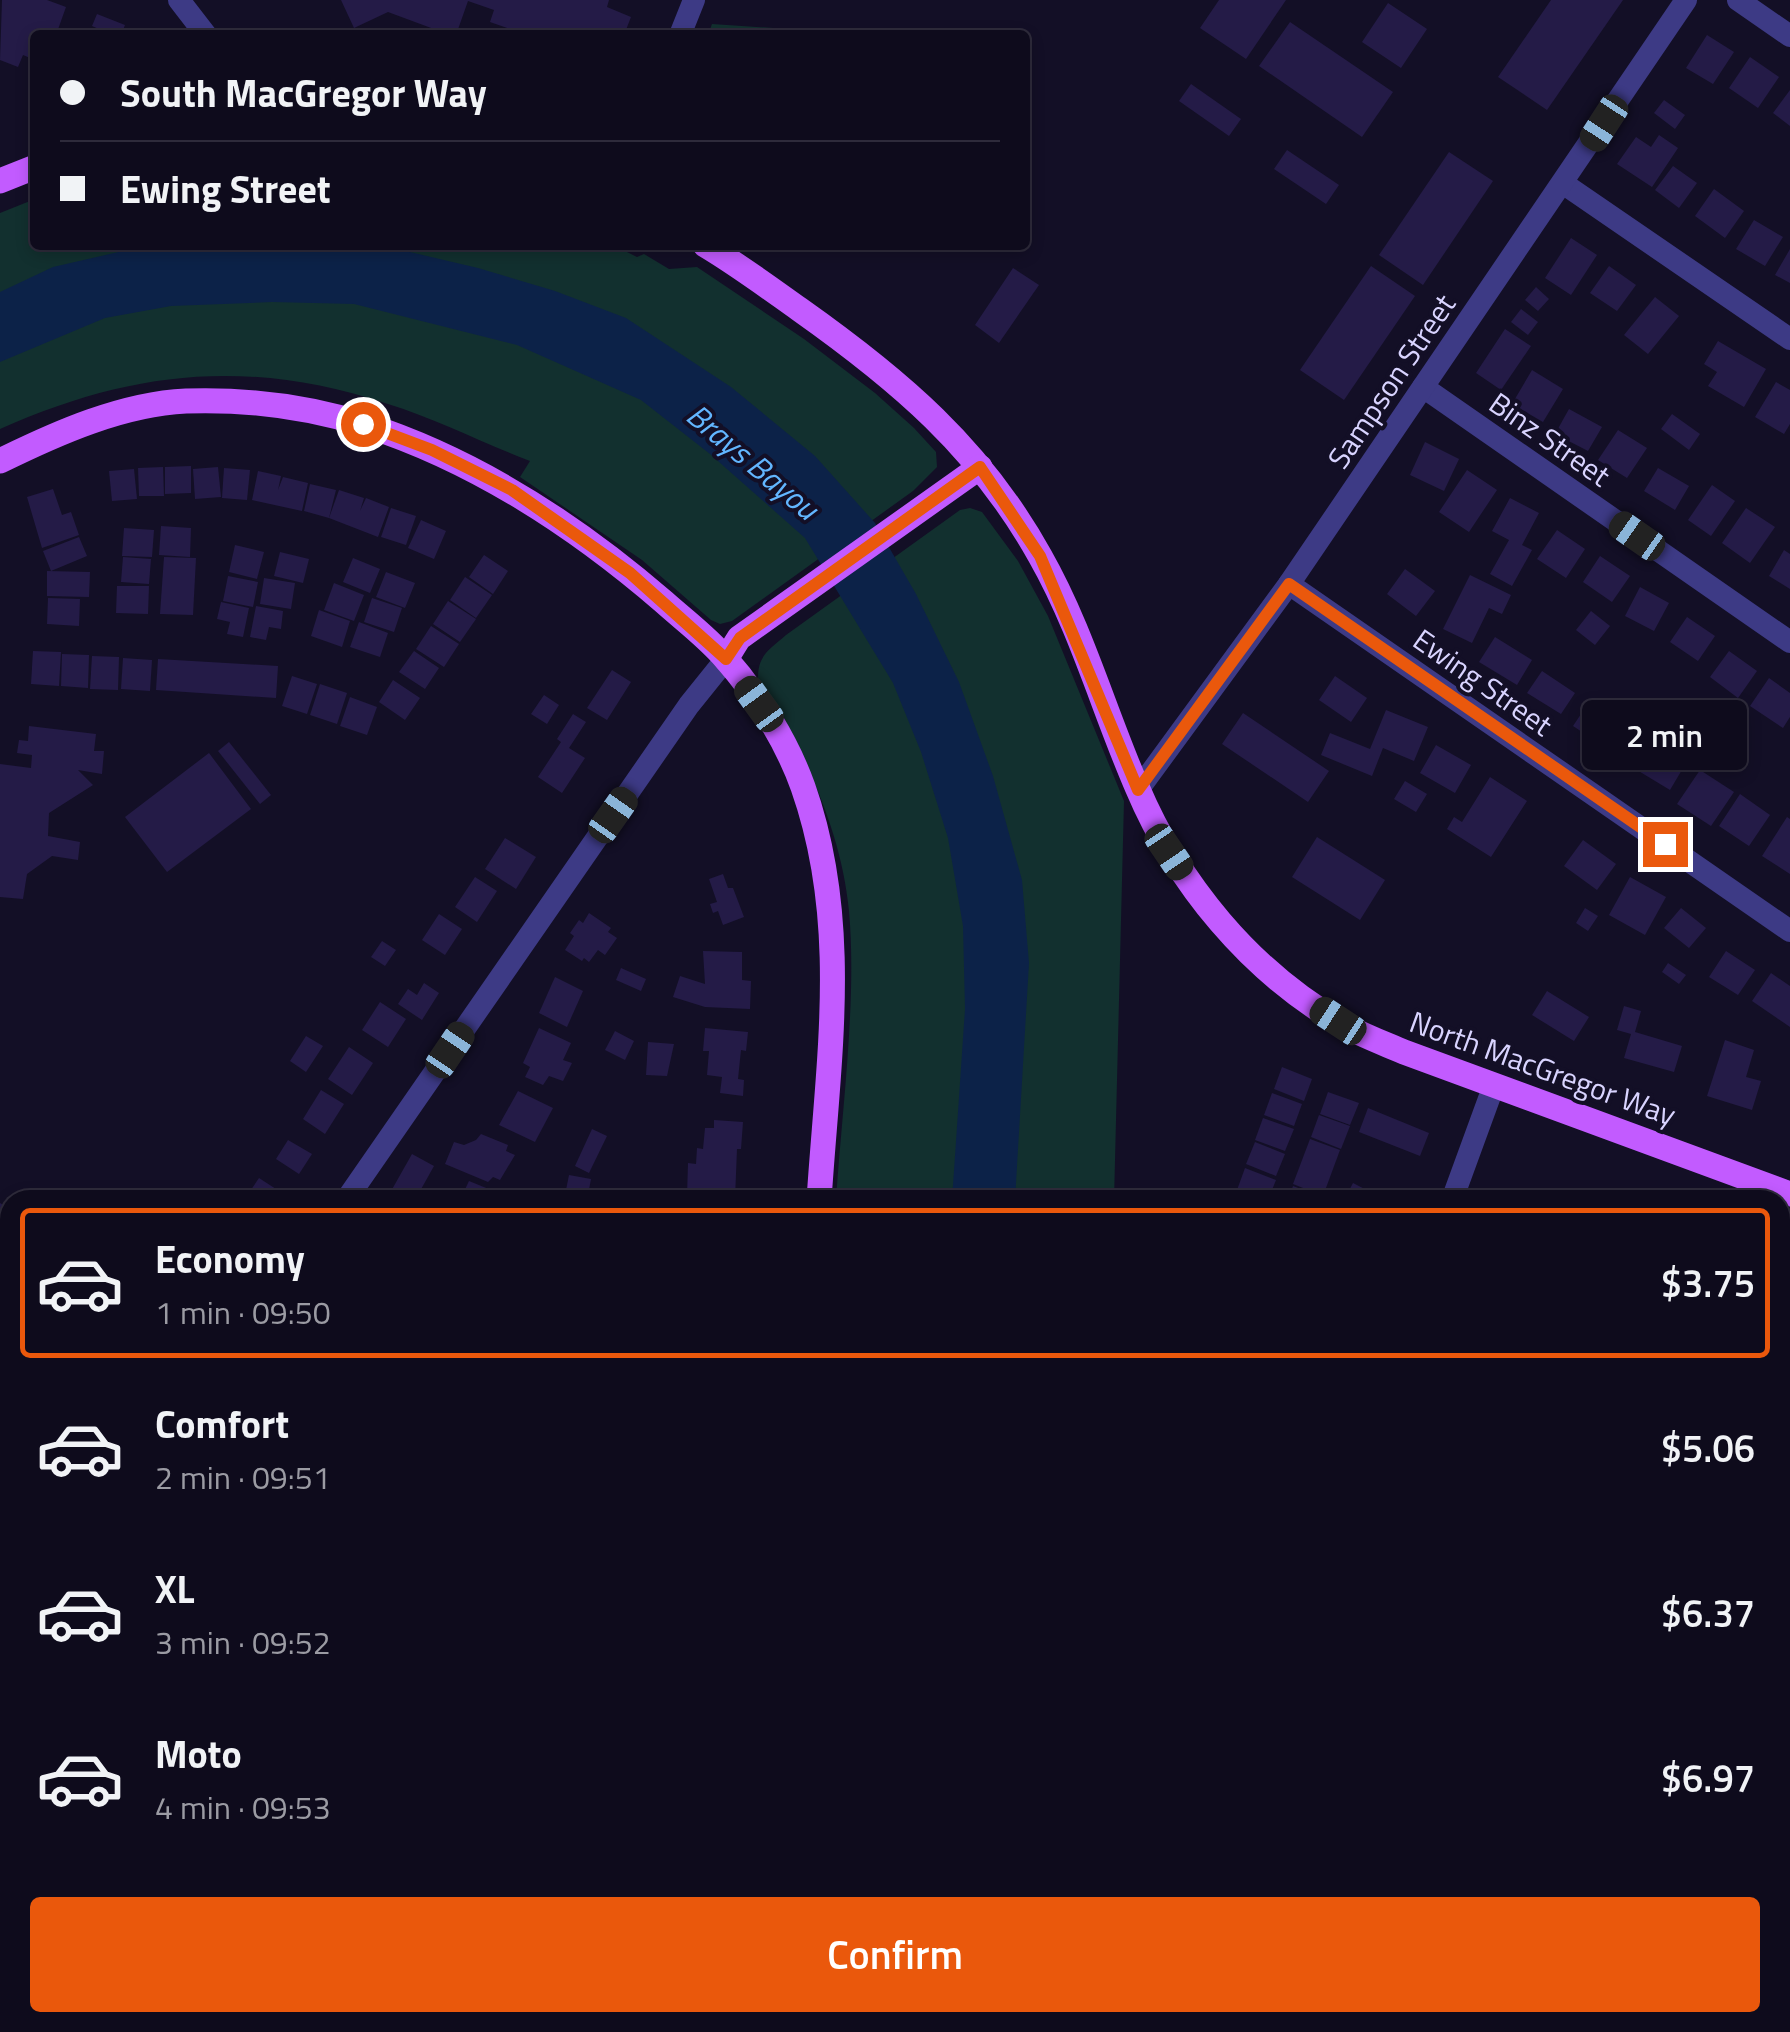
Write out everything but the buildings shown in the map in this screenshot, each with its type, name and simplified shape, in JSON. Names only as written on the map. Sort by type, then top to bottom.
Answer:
[{"type":"main road","points":[[0,180],[30,169]]},
{"type":"main road","name":"North MacGregor Way","points":[[711,250],[903,386],[980,467],[1040,556],[1138,790],[1169,852],[1213,914],[1281,980],[1342,1024],[1404,1052],[1779,1190]]},
{"type":"main road","points":[[0,461],[44,439],[122,412],[184,401],[276,404],[363,424],[432,450],[512,490],[630,573],[726,659],[772,724],[802,783],[828,878],[834,970],[820,1190]]},
{"type":"main road","points":[[726,659],[740,638],[980,467]]},
{"type":"street","points":[[180,0],[202,30]]},
{"type":"street","points":[[682,30],[694,0]]},
{"type":"street","name":"Sampson Street","points":[[1138,790],[1289,584],[1686,0]]},
{"type":"street","points":[[1738,0],[1790,36]]},
{"type":"street","points":[[1564,184],[1790,339]]},
{"type":"street","name":"Binz Street","points":[[1423,387],[1790,642]]},
{"type":"street","name":"Ewing Street","points":[[1289,584],[1790,932]]},
{"type":"street","points":[[353,1190],[678,720],[726,659]]},
{"type":"street","points":[[1456,1190],[1494,1084]]},
{"type":"green space","points":[[712,24],[804,30],[710,30]]},
{"type":"green space","points":[[30,201],[30,250],[623,250],[637,257],[644,254],[669,269],[697,267],[804,339],[875,393],[936,452],[937,467],[913,491],[732,621],[720,624],[642,560],[520,477],[530,461],[406,410],[337,389],[239,376],[191,377],[97,394],[0,429],[0,213]]},
{"type":"green space","points":[[960,510],[982,512],[1018,561],[1048,616],[1124,801],[1114,1190],[837,1190],[851,981],[845,880],[817,789],[758,678],[760,664],[786,635]]},
{"type":"water","name":"Brays Bayou","points":[[127,250],[401,250],[478,268],[626,318],[731,387],[815,456],[875,523],[916,594],[959,682],[993,776],[1022,880],[1029,963],[1016,1190],[953,1190],[965,1009],[963,926],[948,838],[921,752],[893,683],[805,538],[710,454],[641,400],[517,345],[354,304],[171,306],[105,318],[0,362],[0,292],[53,267]]},
{"type":"route","points":[[363,424],[432,450],[512,490],[630,573],[726,659],[740,638],[980,467],[1040,556],[1138,790],[1289,584],[1665,844]]}]
